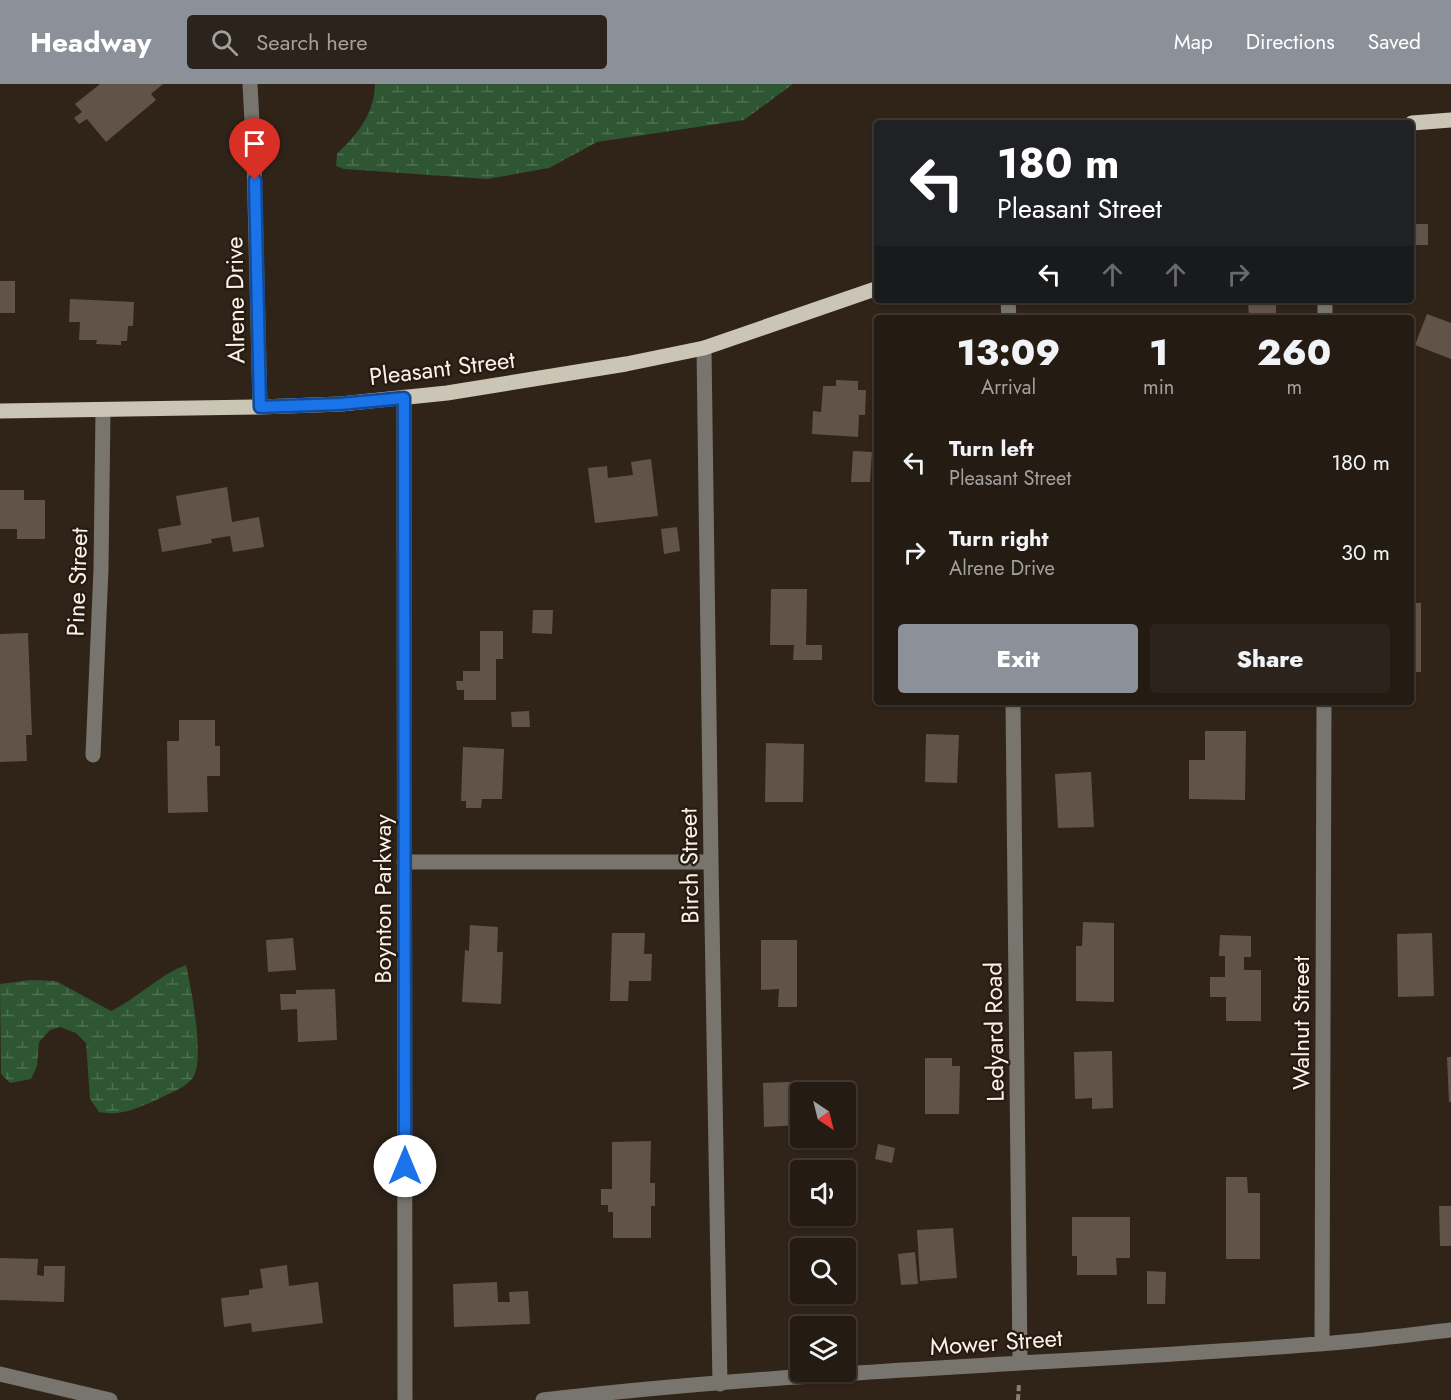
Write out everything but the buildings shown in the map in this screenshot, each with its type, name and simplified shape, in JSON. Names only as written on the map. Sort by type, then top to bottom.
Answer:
[{"type":"main road","points":[[1414,123],[1451,120]]},
{"type":"main road","name":"Pleasant Street","points":[[0,411],[340,404],[447,393],[614,366],[704,348],[874,289]]},
{"type":"street","name":"Alrene Drive","points":[[250,84],[260,407]]},
{"type":"street","name":"Birch Street","points":[[704,348],[720,1384]]},
{"type":"street","name":"Boynton Parkway","points":[[404,398],[405,1400]]},
{"type":"street","name":"Pine Street","points":[[93,755],[101,569],[103,410]]},
{"type":"street","name":"Ledyard Road","points":[[1013,705],[1020,1362]]},
{"type":"street","name":"Walnut Street","points":[[1322,1344],[1324,705]]},
{"type":"street","points":[[404,862],[711,862]]},
{"type":"street","name":"Mower Street","points":[[543,1400],[720,1384],[1020,1362],[1322,1344],[1451,1330]]},
{"type":"street","points":[[0,1374],[110,1400]]},
{"type":"green space","points":[[375,84],[793,84],[744,120],[597,142],[549,168],[487,179],[344,169],[336,166],[337,154],[364,123],[372,105]]},
{"type":"green space","points":[[186,965],[196,1024],[198,1058],[192,1079],[180,1088],[128,1111],[99,1112],[90,1099],[86,1043],[76,1033],[60,1027],[50,1030],[39,1042],[37,1066],[31,1079],[10,1083],[1,1074],[0,984],[31,980],[56,981],[111,1011],[176,969]]},
{"type":"route","points":[[255,180],[260,407],[340,404],[404,398],[405,1166]]}]
